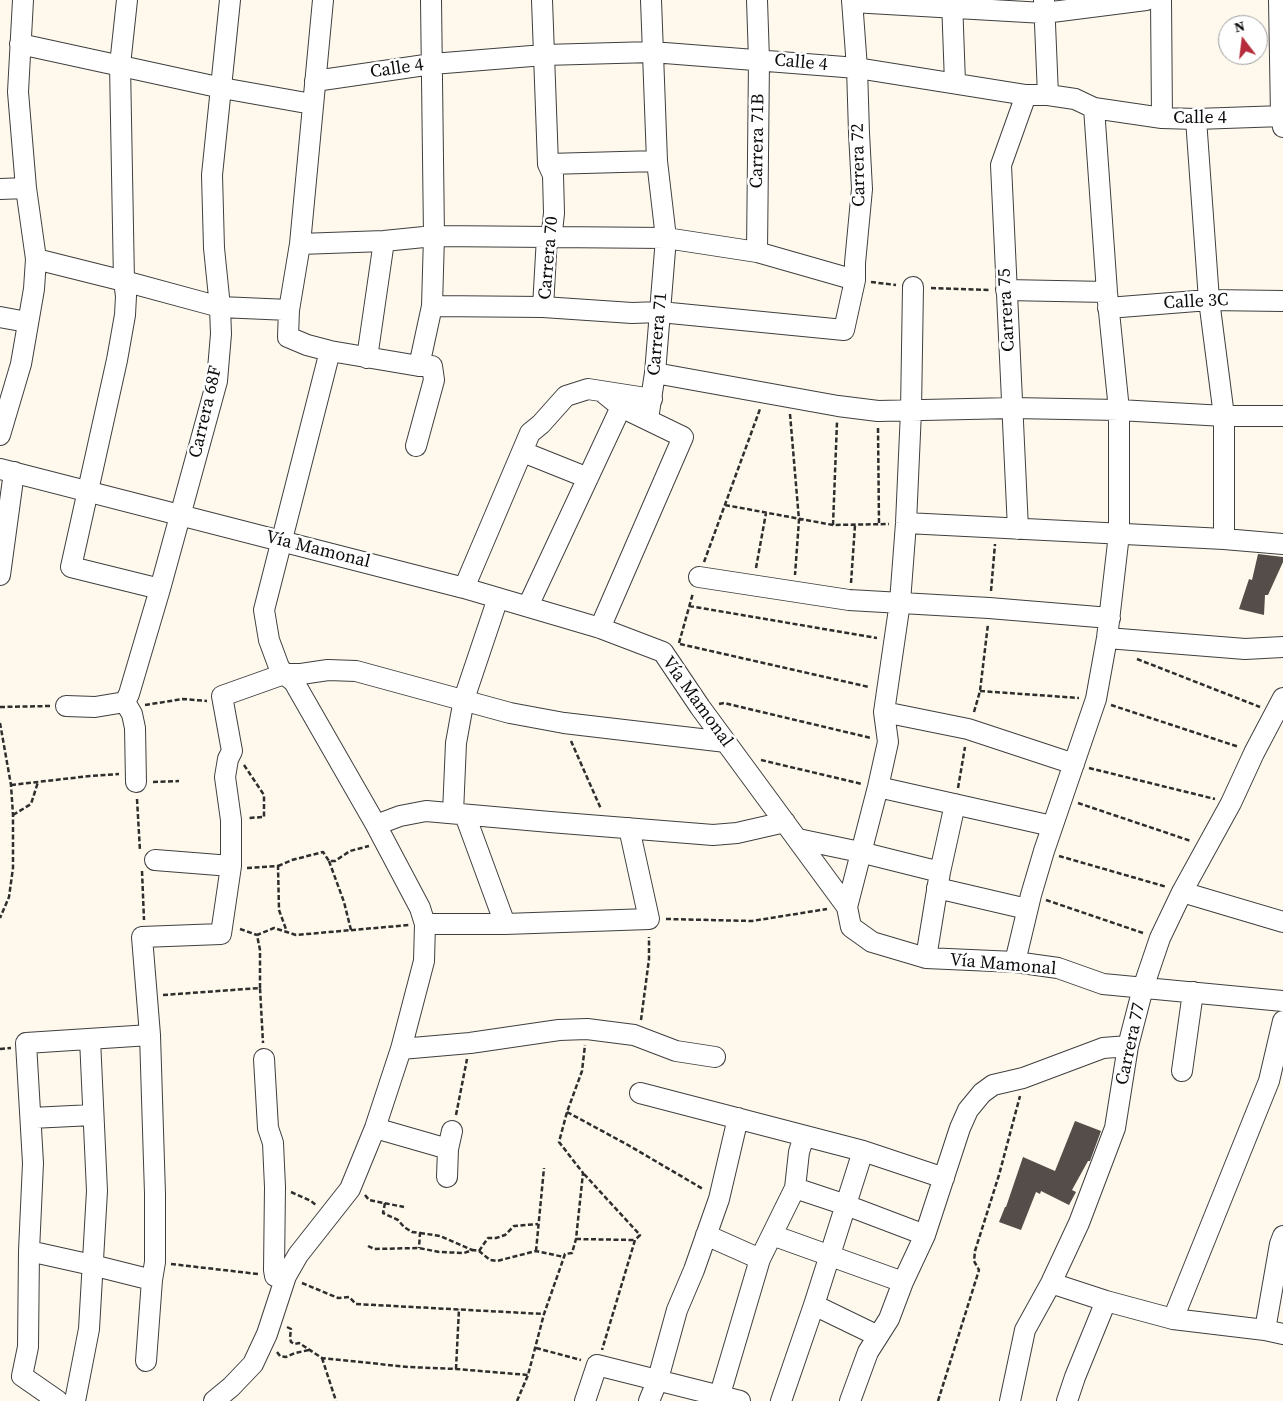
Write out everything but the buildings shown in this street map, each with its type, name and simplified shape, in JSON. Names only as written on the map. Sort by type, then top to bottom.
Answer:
[{"type":"street","points":[[0,434],[4,410],[21,364],[34,289],[36,259],[9,92],[20,44],[23,0]]},
{"type":"street","points":[[127,0],[120,65],[125,315],[117,360],[71,567],[160,589]]},
{"type":"street","name":"Carrera 68F","points":[[126,705],[217,381],[221,334],[214,248],[212,175],[230,0]]},
{"type":"street","points":[[323,0],[300,244],[289,310],[288,337],[306,345],[330,351],[419,366],[432,366],[434,380],[416,446]]},
{"type":"street","points":[[419,366],[432,306],[434,236],[431,0]]},
{"type":"street","name":"Carrera 70","points":[[542,0],[548,164],[553,175],[554,219],[552,232],[547,237],[544,307],[632,313],[660,312],[844,330]]},
{"type":"street","name":"Carrera 71","points":[[648,419],[655,373],[666,238],[657,161],[651,0]]},
{"type":"street","name":"Carrera 71B","points":[[757,0],[759,60],[757,252]]},
{"type":"street","points":[[852,1],[1044,6],[1146,0]]},
{"type":"street","points":[[1161,0],[1162,118]]},
{"type":"street","points":[[1278,0],[1281,28],[1282,120]]},
{"type":"street","name":"Carrera 72","points":[[844,330],[855,280],[862,189],[858,68],[852,1]]},
{"type":"street","points":[[952,4],[956,83]]},
{"type":"street","points":[[1044,6],[1048,95]]},
{"type":"street","points":[[20,44],[222,88],[312,104]]},
{"type":"street","name":"Calle 4","points":[[315,81],[432,64],[544,55],[652,52],[858,68],[1026,95],[1048,95],[1075,99],[1094,108],[1162,118],[1282,120]]},
{"type":"street","name":"Carrera 75","points":[[1018,529],[1001,164],[1026,95]]},
{"type":"street","points":[[1015,962],[1029,902],[1044,851],[1096,699],[1110,618],[1120,534],[1119,410],[1108,300],[1094,108]]},
{"type":"street","points":[[1196,119],[1209,300],[1224,416],[1224,539]]},
{"type":"street","points":[[548,164],[657,161]]},
{"type":"street","points":[[0,189],[26,188]]},
{"type":"street","points":[[300,244],[384,241],[434,236],[666,238],[757,252],[855,280]]},
{"type":"street","points":[[367,358],[384,241]]},
{"type":"street","points":[[36,259],[124,280],[220,307],[289,310]]},
{"type":"street","points":[[847,906],[888,742],[884,712],[889,692],[900,602],[906,523],[911,410],[913,288]]},
{"type":"street","name":"Calle 3C","points":[[1006,290],[1108,300],[1283,300]]},
{"type":"street","points":[[432,306],[544,307]]},
{"type":"street","points":[[0,317],[27,322]]},
{"type":"street","points":[[214,1401],[231,1387],[253,1364],[272,1320],[281,1276],[350,1189],[375,1128],[401,1049],[423,967],[425,924],[420,908],[294,682],[279,667],[269,640],[264,610],[330,351]]},
{"type":"street","points":[[655,373],[838,406],[878,411],[1013,408],[1119,410],[1224,416],[1283,416]]},
{"type":"street","points":[[464,588],[530,433],[541,424],[566,396],[588,389],[652,399]]},
{"type":"street","points":[[600,628],[683,437],[621,407],[602,391]]},
{"type":"street","points":[[528,606],[621,407]]},
{"type":"street","points":[[523,452],[588,478]]},
{"type":"street","points":[[0,576],[7,470]]},
{"type":"street","name":"Vía Mamonal","points":[[7,470],[464,588],[600,628],[663,652],[700,707],[847,906],[851,927],[872,942],[926,958],[1015,962],[1058,968],[1103,984],[1283,1001]]},
{"type":"street","points":[[906,523],[1224,539],[1283,544]]},
{"type":"street","points":[[699,577],[849,600],[990,608],[1110,618]]},
{"type":"street","points":[[498,598],[464,699],[456,743],[459,814],[506,924]]},
{"type":"street","points":[[1107,638],[1245,649],[1283,647]]},
{"type":"street","points":[[146,1361],[153,1271],[155,1194],[150,1034],[142,937],[221,934],[231,868],[232,820],[225,777],[228,759],[232,750],[222,696],[284,674],[301,674],[328,670],[356,671],[510,713],[730,748]]},
{"type":"street","points":[[66,706],[126,705],[132,714],[135,728],[136,778]]},
{"type":"street","name":"Carrera 77","points":[[1010,1401],[1025,1330],[1079,1223],[1115,1128],[1128,1046],[1143,988],[1160,938],[1206,846],[1231,803],[1279,705]]},
{"type":"street","points":[[884,712],[968,729],[1074,764]]},
{"type":"street","points":[[878,787],[1052,826]]},
{"type":"street","points":[[926,958],[939,880],[955,804]]},
{"type":"street","points":[[380,834],[400,816],[420,812],[441,811],[713,835],[737,833],[785,822]]},
{"type":"street","points":[[425,924],[506,924],[646,919],[629,828]]},
{"type":"street","points":[[798,839],[860,852],[939,880],[1029,902]]},
{"type":"street","points":[[155,860],[231,868]]},
{"type":"street","points":[[1182,892],[1283,922]]},
{"type":"street","points":[[1182,1072],[1193,992]]},
{"type":"street","points":[[1173,1319],[1276,1083],[1283,1021]]},
{"type":"street","points":[[401,1049],[470,1043],[559,1030],[586,1029],[638,1037],[676,1051],[715,1057]]},
{"type":"street","points":[[58,1401],[22,1376],[28,1347],[29,1251],[33,1162],[26,1043],[150,1034]]},
{"type":"street","points":[[76,1401],[89,1329],[97,1191],[90,1039]]},
{"type":"street","points":[[850,1401],[868,1352],[889,1319],[903,1282],[925,1235],[960,1128],[968,1110],[993,1085],[1023,1078],[1102,1048],[1128,1046]]},
{"type":"street","points":[[264,1060],[268,1128],[273,1143],[275,1187],[273,1256],[281,1276]]},
{"type":"street","points":[[640,1093],[862,1151],[944,1178]]},
{"type":"street","points":[[31,1118],[93,1115]]},
{"type":"street","points":[[649,1401],[658,1379],[677,1310],[694,1270],[719,1199],[738,1118]]},
{"type":"street","points":[[375,1128],[450,1140],[448,1176]]},
{"type":"street","points":[[720,1398],[760,1259],[795,1188],[799,1152],[804,1136]]},
{"type":"street","points":[[781,1401],[814,1305],[862,1151]]},
{"type":"street","points":[[795,1188],[846,1204],[925,1235]]},
{"type":"street","points":[[772,1235],[903,1282]]},
{"type":"street","points":[[706,1236],[760,1259]]},
{"type":"street","points":[[1050,1283],[1106,1301],[1173,1319],[1274,1332],[1282,1242]]},
{"type":"street","points":[[29,1251],[92,1265],[153,1271]]},
{"type":"street","points":[[1067,1401],[1106,1301]]},
{"type":"street","points":[[814,1305],[878,1336]]},
{"type":"street","points":[[585,1401],[597,1365],[658,1379],[720,1398],[740,1401]]},
{"type":"path","points":[[766,392],[699,577],[678,644],[889,692]]},
{"type":"path","points":[[788,397],[799,520],[794,593]]},
{"type":"path","points":[[833,525],[838,406]]},
{"type":"path","points":[[878,411],[879,524]]},
{"type":"path","points":[[725,505],[833,525],[906,523]]},
{"type":"path","points":[[752,586],[766,513]]},
{"type":"path","points":[[849,600],[855,525]]},
{"type":"path","points":[[955,804],[968,729],[980,691],[997,527]]},
{"type":"path","points":[[689,606],[895,640]]},
{"type":"path","points":[[1132,657],[1279,705]]},
{"type":"path","points":[[980,691],[1096,699],[1254,753]]},
{"type":"path","points":[[126,705],[183,699],[209,702],[222,696]]},
{"type":"path","points":[[700,707],[724,703],[888,742]]},
{"type":"path","points":[[0,707],[66,706]]},
{"type":"path","points":[[0,723],[11,785],[13,815],[13,868],[9,897],[0,918]]},
{"type":"path","points":[[564,723],[609,827]]},
{"type":"path","points":[[730,748],[878,787]]},
{"type":"path","points":[[232,750],[252,775],[264,795],[264,817]]},
{"type":"path","points":[[1074,764],[1231,803]]},
{"type":"path","points":[[11,785],[90,776],[179,781]]},
{"type":"path","points":[[13,815],[31,804],[38,782]]},
{"type":"path","points":[[1062,798],[1206,846]]},
{"type":"path","points":[[329,861],[336,861],[380,834]]},
{"type":"path","points":[[1044,851],[1182,892]]},
{"type":"path","points":[[231,868],[278,866],[292,860],[323,852],[329,861],[344,902],[351,930]]},
{"type":"path","points":[[278,866],[279,910],[287,932]]},
{"type":"path","points":[[1029,902],[1160,938]]},
{"type":"path","points":[[638,1037],[649,959],[649,936],[646,919],[752,921],[847,906]]},
{"type":"path","points":[[264,1060],[260,950],[257,935],[274,928],[296,935],[425,924]]},
{"type":"path","points":[[147,996],[260,988]]},
{"type":"path","points":[[536,1348],[597,1365],[635,1240],[640,1235],[584,1173],[559,1142],[567,1112],[582,1071],[586,1029]]},
{"type":"path","points":[[450,1140],[470,1043]]},
{"type":"path","points":[[938,1401],[979,1270],[974,1261],[975,1251],[1016,1113],[1023,1078]]},
{"type":"path","points":[[567,1112],[628,1145],[719,1199]]},
{"type":"path","points":[[536,1251],[544,1168]]},
{"type":"path","points":[[517,1401],[528,1376],[544,1314],[565,1254],[572,1254],[576,1238],[584,1173]]},
{"type":"path","points":[[354,1179],[369,1200],[404,1207]]},
{"type":"path","points":[[275,1187],[311,1201],[329,1216]]},
{"type":"path","points":[[385,1203],[384,1213],[398,1220],[412,1232],[440,1236],[473,1250],[480,1251],[490,1260],[497,1262],[536,1251],[564,1258]]},
{"type":"path","points":[[480,1251],[488,1238],[505,1235],[514,1226],[538,1224]]},
{"type":"path","points":[[419,1248],[420,1233]]},
{"type":"path","points":[[576,1238],[635,1240]]},
{"type":"path","points":[[368,1246],[374,1249],[419,1248],[439,1252],[464,1253],[473,1250]]},
{"type":"path","points":[[153,1271],[281,1276],[338,1298],[349,1297],[356,1304],[544,1314]]},
{"type":"path","points":[[456,1369],[459,1309]]},
{"type":"path","points":[[272,1320],[291,1329],[291,1342],[299,1343],[322,1358],[528,1376]]},
{"type":"path","points":[[264,1340],[276,1349],[280,1356],[286,1358],[295,1353],[309,1350]]},
{"type":"path","points":[[322,1358],[336,1401]]}]
